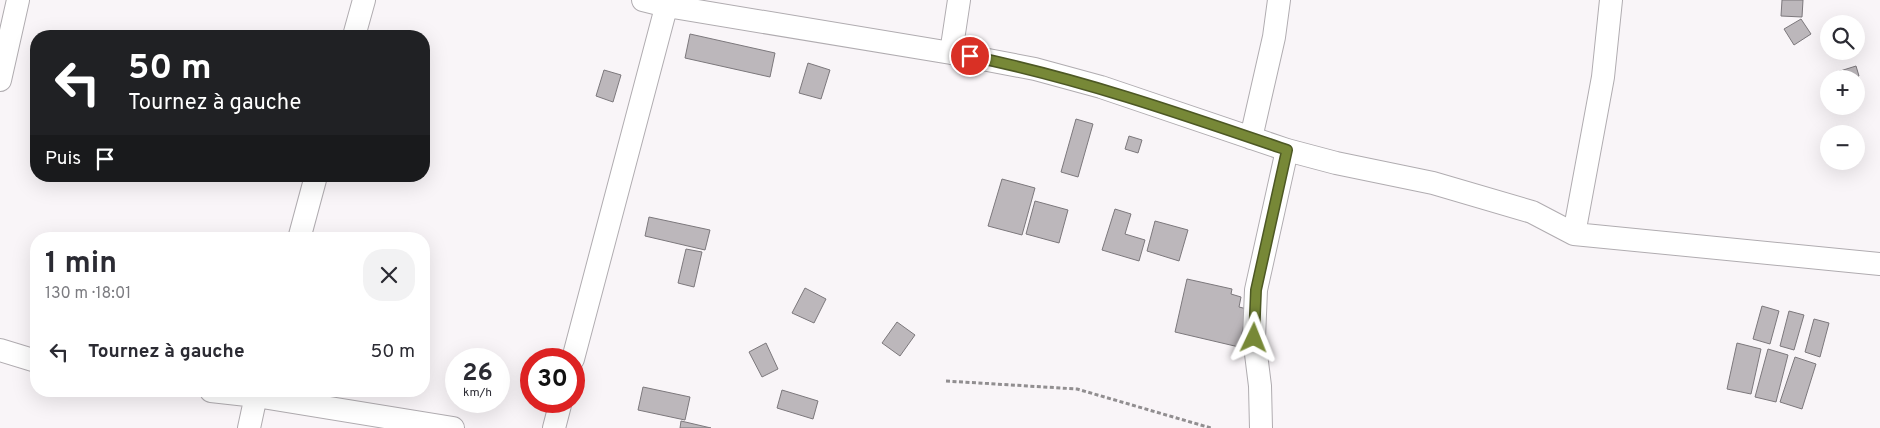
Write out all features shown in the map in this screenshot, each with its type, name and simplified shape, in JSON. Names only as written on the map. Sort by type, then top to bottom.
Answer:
[{"type":"street","points":[[0,80],[18,0]]},
{"type":"street","points":[[356,30],[364,0]]},
{"type":"street","points":[[643,0],[1035,69],[1101,87],[1287,150],[1442,186],[1532,212],[1574,234],[1880,264]]},
{"type":"street","points":[[950,53],[959,0]]},
{"type":"street","points":[[1251,138],[1274,37],[1279,0]]},
{"type":"street","points":[[1574,234],[1603,77],[1610,0]]},
{"type":"street","points":[[576,348],[668,3]]},
{"type":"street","points":[[1261,428],[1260,386],[1254,338],[1256,290],[1287,150]]},
{"type":"street","points":[[301,232],[314,182]]},
{"type":"street","points":[[0,350],[30,359]]},
{"type":"street","points":[[249,428],[255,397]]},
{"type":"street","points":[[273,397],[453,428]]},
{"type":"street","points":[[554,428],[558,413]]},
{"type":"path","points":[[946,381],[1077,389],[1211,428]]},
{"type":"building","points":[[1782,0],[1803,0],[1802,17],[1781,16]]},
{"type":"building","points":[[1801,19],[1811,34],[1794,45],[1784,29]]},
{"type":"building","points":[[690,34],[775,53],[770,77],[685,58]]},
{"type":"building","points":[[808,63],[830,70],[821,99],[799,93]]},
{"type":"building","points":[[1856,66],[1857,70],[1843,70]]},
{"type":"building","points":[[604,70],[621,75],[613,102],[596,96]]},
{"type":"building","points":[[1076,119],[1093,124],[1078,177],[1061,172]]},
{"type":"building","points":[[1129,136],[1142,140],[1138,153],[1125,149]]},
{"type":"building","points":[[1002,179],[1035,188],[1022,235],[988,226]]},
{"type":"building","points":[[1035,201],[1068,210],[1059,243],[1026,234]]},
{"type":"building","points":[[1115,209],[1131,214],[1125,234],[1145,240],[1139,261],[1102,250]]},
{"type":"building","points":[[649,217],[710,230],[705,250],[645,236]]},
{"type":"building","points":[[1155,221],[1188,230],[1179,261],[1147,251]]},
{"type":"building","points":[[686,249],[702,252],[694,287],[678,283]]},
{"type":"building","points":[[1187,279],[1232,289],[1231,294],[1241,297],[1239,307],[1247,309],[1239,347],[1175,332]]},
{"type":"building","points":[[805,288],[826,299],[814,323],[792,313]]},
{"type":"building","points":[[1762,306],[1779,311],[1770,344],[1753,339]]},
{"type":"building","points":[[1789,311],[1804,315],[1794,350],[1780,346]]},
{"type":"building","points":[[1814,319],[1829,323],[1820,357],[1805,352]]},
{"type":"building","points":[[897,322],[915,335],[900,356],[882,343]]},
{"type":"building","points":[[766,343],[778,369],[762,377],[749,352]]},
{"type":"building","points":[[1737,343],[1761,349],[1751,394],[1727,389]]},
{"type":"building","points":[[1768,349],[1788,355],[1776,402],[1755,397]]},
{"type":"building","points":[[1795,357],[1816,364],[1802,409],[1780,402]]},
{"type":"building","points":[[643,387],[690,397],[685,420],[638,410]]},
{"type":"building","points":[[782,390],[818,401],[813,419],[777,408]]},
{"type":"building","points":[[681,421],[711,428],[680,428]]},
{"type":"route","points":[[970,56],[1035,69],[1101,87],[1287,150],[1256,290],[1254,338]]}]
